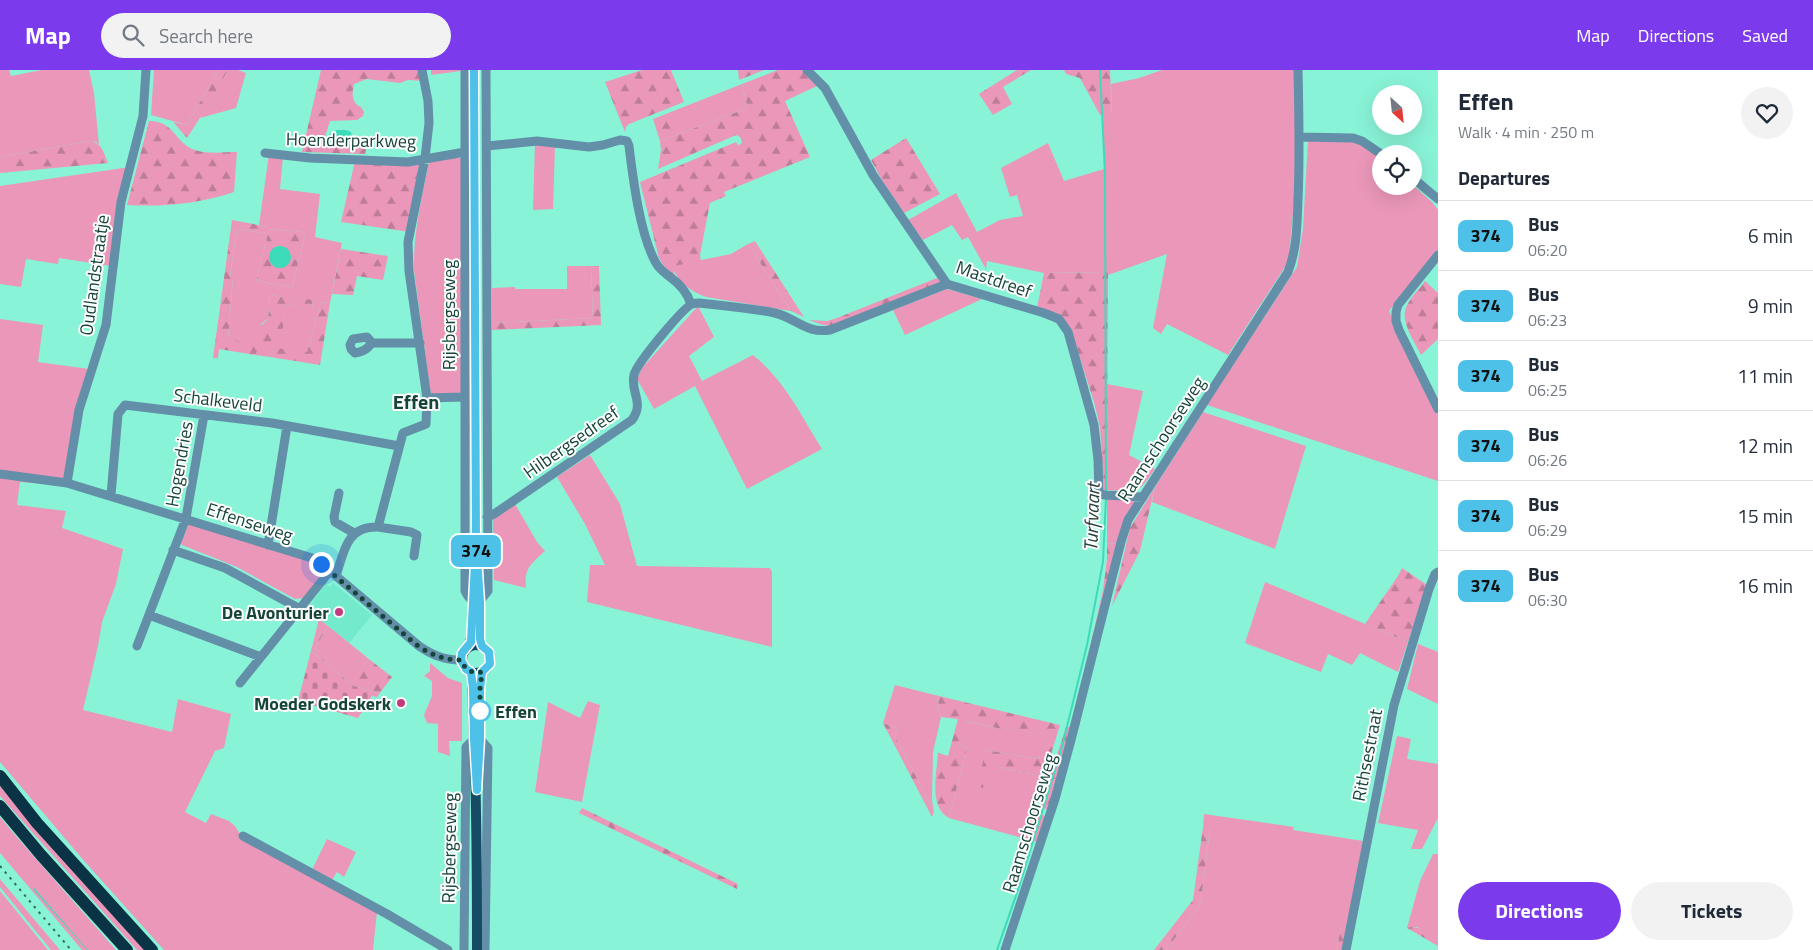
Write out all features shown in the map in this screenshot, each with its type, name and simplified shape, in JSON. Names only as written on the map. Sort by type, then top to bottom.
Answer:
[{"type":"highway","points":[[0,776],[37,822],[152,950]]},
{"type":"highway","points":[[0,806],[127,950]]},
{"type":"main road","name":"Rijsbergseweg","points":[[474,70],[476,601],[482,646]]},
{"type":"main road","name":"Rijsbergseweg","points":[[469,646],[476,601]]},
{"type":"main road","points":[[479,645],[489,652],[490,664],[482,672],[471,672],[466,669],[461,660],[464,649],[469,646],[479,645]]},
{"type":"main road","name":"Rijsbergseweg","points":[[471,672],[477,739]]},
{"type":"main road","name":"Rijsbergseweg","points":[[477,950],[477,739],[482,672]]},
{"type":"street","name":"Oudlandstraatje","points":[[67,483],[79,410],[106,326],[121,202],[143,116],[146,70]]},
{"type":"street","points":[[378,527],[403,433],[426,424],[427,398],[409,271],[408,242],[426,158],[430,124],[422,70]]},
{"type":"street","name":"Rijsbergseweg","points":[[465,70],[465,591],[468,598],[476,601]]},
{"type":"street","points":[[476,601],[488,591],[486,70]]},
{"type":"street","name":"Mastdreef","points":[[807,70],[825,88],[873,176],[947,284],[1059,319],[1068,332],[1094,425],[1099,492],[1106,495],[1143,497]]},
{"type":"street","name":"Raamschoorseweg","points":[[1005,950],[1072,740],[1128,520],[1288,272],[1294,258],[1300,137],[1298,70]]},
{"type":"street","points":[[1300,137],[1354,138],[1372,148]]},
{"type":"street","points":[[487,146],[537,141],[584,147],[603,145],[620,140],[627,141],[633,183],[646,236],[655,261],[684,290],[692,304],[700,303],[777,314],[808,329],[820,332],[830,330],[947,284]]},
{"type":"street","name":"Hoenderparkweg","points":[[265,153],[310,158],[408,162],[465,152]]},
{"type":"street","points":[[1422,186],[1436,197]]},
{"type":"street","points":[[1438,255],[1398,305],[1396,312],[1399,330],[1438,409]]},
{"type":"street","name":"Hilbergsedreef","points":[[487,517],[632,420],[638,407],[633,384],[636,368],[656,341],[692,304]]},
{"type":"street","points":[[372,343],[420,343]]},
{"type":"street","points":[[427,398],[464,398]]},
{"type":"street","name":"Schalkeveld","points":[[111,495],[118,414],[125,405],[287,426],[399,446]]},
{"type":"street","name":"Hogendries","points":[[137,646],[186,518],[204,415]]},
{"type":"street","points":[[268,545],[287,426]]},
{"type":"street","name":"Effenseweg","points":[[0,474],[67,483],[312,558],[333,573],[433,656],[461,660]]},
{"type":"street","points":[[339,493],[334,517],[335,522],[354,533]]},
{"type":"street","points":[[240,682],[300,609],[333,573],[348,540],[354,533],[373,526],[411,532],[417,535],[414,556]]},
{"type":"street","points":[[173,550],[225,568],[300,609]]},
{"type":"street","name":"Rithsestraat","points":[[1346,950],[1394,705],[1429,589],[1435,574],[1438,572]]},
{"type":"street","points":[[149,615],[261,657]]},
{"type":"street","points":[[477,739],[488,748],[485,950]]},
{"type":"street","name":"Rijsbergseweg","points":[[464,950],[466,747],[477,739]]},
{"type":"street","points":[[243,836],[387,914],[448,950]]},
{"type":"shaded area","points":[[337,130],[351,132],[352,136],[349,143],[330,143],[328,137]]},
{"type":"shaded area","points":[[280,246],[288,249],[291,257],[288,265],[280,268],[272,265],[269,257],[272,249]]},
{"type":"shaded area","name":"De Avonturier","points":[[333,583],[372,615],[349,643],[307,609],[326,584],[330,587]]},
{"type":"shaded area","points":[[33,889],[87,949],[87,950]]},
{"type":"green space","points":[[0,70],[9,70],[11,76],[42,70],[89,70],[94,93],[99,145],[96,142],[90,141],[0,157]]},
{"type":"green space","points":[[154,70],[218,70],[187,125],[151,115]]},
{"type":"green space","points":[[218,70],[228,70],[187,138],[173,122],[187,125]]},
{"type":"green space","points":[[228,70],[238,70],[246,73],[236,108],[200,118]]},
{"type":"green space","points":[[321,70],[422,70],[425,81],[408,80],[400,83],[367,79],[354,84],[353,97],[355,103],[364,112],[363,116],[357,120],[330,121],[323,143],[367,146],[365,154],[302,152]]},
{"type":"green space","points":[[431,70],[461,70],[461,71],[431,75]]},
{"type":"green space","points":[[642,70],[671,70],[684,102],[629,124],[625,132],[605,82]]},
{"type":"green space","points":[[738,70],[764,70],[739,80]]},
{"type":"green space","points":[[778,70],[802,70],[817,86],[785,101],[810,157],[724,192],[726,196],[710,203],[700,255],[701,261],[673,266],[675,277],[659,258],[640,182],[736,142],[738,145],[742,142],[740,137],[736,135],[658,169],[661,150],[660,141],[745,109],[747,105],[742,84]]},
{"type":"green space","points":[[1017,70],[1031,70],[1003,87],[1012,104],[993,115],[979,94]]},
{"type":"green space","points":[[1064,70],[1110,70],[1112,115],[1100,115],[1080,78],[1066,74]]},
{"type":"green space","points":[[1162,70],[1295,70],[1296,180],[1289,257],[1285,267],[1228,355],[1167,324],[1161,334],[1153,328],[1167,254],[1108,275],[1108,272],[1044,273],[987,261],[986,269],[968,237],[962,240],[952,225],[923,240],[908,220],[956,193],[977,232],[1000,220],[1023,216],[1017,195],[1010,197],[1001,168],[1048,143],[1064,181],[1104,169],[1103,114],[1112,114],[1111,84],[1139,78]]},
{"type":"green space","points":[[742,84],[747,105],[745,109],[660,141],[653,119]]},
{"type":"green space","points":[[675,117],[679,121],[676,126],[665,133],[661,132],[661,123],[666,119]]},
{"type":"green space","points":[[149,121],[168,127],[185,144],[195,150],[213,153],[237,152],[234,192],[181,204],[127,205]]},
{"type":"green space","points":[[906,138],[940,194],[904,213],[871,160]]},
{"type":"green space","points":[[1308,140],[1350,141],[1366,145],[1372,150],[1372,195],[1422,195],[1422,193],[1438,210],[1438,250],[1389,311],[1438,416],[1438,481],[1207,405],[1297,267],[1303,229]]},
{"type":"green space","points":[[90,141],[100,146],[108,163],[0,173],[0,157]]},
{"type":"green space","points":[[535,142],[555,146],[553,209],[533,210]]},
{"type":"green space","points":[[269,154],[283,156],[280,189],[320,194],[315,237],[342,243],[330,303],[321,302],[307,352],[273,351],[270,357],[255,355],[257,352],[228,339],[233,278],[230,277],[237,229],[268,234],[256,281],[292,287],[305,236],[303,232],[268,229],[269,227],[259,225]],"holes":[[[270,295],[313,301],[312,309],[287,304],[284,306],[284,320],[260,325],[268,319]]]},
{"type":"green space","points":[[462,158],[462,395],[431,396],[414,270],[415,243],[418,216],[429,162]]},
{"type":"green space","points":[[355,161],[422,162],[410,232],[341,222]]},
{"type":"green space","points":[[127,168],[111,266],[59,258],[58,264],[26,259],[21,287],[0,284],[0,186]]},
{"type":"green space","points":[[232,220],[269,227],[269,229],[303,232],[305,236],[292,287],[256,281],[268,234],[237,229],[230,276],[233,278],[228,339],[255,344],[258,346],[257,352],[255,355],[219,349],[218,358],[213,358]],"holes":[[[278,246],[285,247],[290,253],[289,262],[284,267],[274,248]]]},
{"type":"green space","points":[[755,241],[804,317],[791,311],[748,244]]},
{"type":"green space","points":[[748,244],[791,311],[706,297],[685,285],[677,276],[672,266],[731,254]]},
{"type":"green space","points":[[341,249],[388,256],[383,280],[357,276],[353,295],[332,294]]},
{"type":"green space","points":[[567,266],[591,266],[593,318],[492,323],[492,288],[567,289]]},
{"type":"green space","points":[[591,266],[599,266],[601,325],[492,330],[492,323],[593,318]]},
{"type":"green space","points":[[1108,272],[1107,490],[1104,490],[1100,427],[1072,333],[1037,308],[1044,273]]},
{"type":"green space","points":[[937,278],[941,283],[830,326],[809,320],[827,321],[837,318]]},
{"type":"green space","points":[[1425,281],[1438,293],[1438,339],[1421,355],[1405,322],[1405,311],[1408,303]]},
{"type":"green space","points":[[947,289],[982,299],[905,335],[893,310]]},
{"type":"green space","points":[[270,295],[313,300],[312,310],[287,304],[284,306],[282,332],[275,340],[261,343],[257,332],[268,319]]},
{"type":"green space","points":[[321,302],[330,303],[320,365],[270,357],[277,348],[307,352]]},
{"type":"green space","points":[[698,306],[714,337],[689,356],[702,381],[753,355],[783,387],[822,449],[747,489],[695,386],[654,409],[637,379],[642,368]]},
{"type":"green space","points":[[0,319],[43,325],[38,362],[89,369],[66,474],[63,480],[0,471]]},
{"type":"green space","points":[[1107,384],[1143,391],[1129,455],[1155,469],[1144,484],[1136,490],[1107,490]]},
{"type":"green space","points":[[1203,412],[1306,446],[1275,549],[1152,502],[1155,487]]},
{"type":"green space","points":[[590,455],[620,504],[637,566],[770,568],[772,572],[772,647],[587,602],[590,565],[605,565],[585,524],[557,477]]},
{"type":"green space","points":[[0,477],[66,485],[20,482],[17,505],[66,511],[62,528],[123,549],[116,584],[102,622],[83,710],[172,732],[178,699],[231,714],[224,748],[215,751],[185,812],[206,823],[211,814],[229,821],[235,826],[242,837],[377,912],[373,950],[164,950],[85,862],[0,762]]},
{"type":"green space","points":[[1155,487],[1140,551],[1112,606],[1130,528]]},
{"type":"green space","points":[[1107,497],[1136,500],[1118,544],[1107,543]]},
{"type":"green space","points":[[515,504],[537,542],[545,551],[527,571],[526,588],[494,580],[493,518]]},
{"type":"green space","points":[[189,523],[309,561],[325,571],[304,598],[295,599],[237,567],[182,545],[181,543]]},
{"type":"green space","points":[[1107,543],[1118,544],[1080,723],[1053,812],[1040,807],[1066,727],[1072,727],[1103,590]]},
{"type":"green space","points":[[1402,568],[1427,585],[1408,642],[1365,624]]},
{"type":"green space","points":[[1265,582],[1408,642],[1398,672],[1360,653],[1352,665],[1328,654],[1321,672],[1245,643]]},
{"type":"green space","points":[[319,619],[328,626],[315,648],[354,679],[369,659],[392,677],[380,693],[354,686],[311,651]]},
{"type":"green space","points":[[328,626],[369,659],[354,680],[315,648]]},
{"type":"green space","points":[[1418,644],[1438,652],[1438,704],[1407,689]]},
{"type":"green space","points":[[311,651],[354,686],[380,693],[377,697],[372,696],[358,718],[298,701]]},
{"type":"green space","points":[[430,663],[448,678],[462,683],[462,741],[449,741],[450,756],[438,752],[438,724],[427,723],[424,715],[432,696],[432,681],[424,676],[430,671]]},
{"type":"green space","points":[[895,685],[939,696],[938,709],[941,717],[933,752],[932,801],[934,811],[895,736],[897,728],[883,723]]},
{"type":"green space","points":[[939,696],[1060,725],[1044,777],[999,767],[990,763],[983,788],[977,786],[986,750],[1038,759],[1045,732],[1001,729],[966,721],[959,744],[967,748],[949,818],[942,813],[938,806],[935,789],[938,753],[948,756],[958,719],[941,717],[938,709]]},
{"type":"green space","points":[[588,701],[600,705],[582,802],[535,792],[548,702],[580,718]]},
{"type":"green space","points":[[965,721],[1001,729],[1046,731],[1038,759],[986,750],[983,787],[989,762],[999,767],[1044,777],[1034,809],[1035,812],[1045,816],[1037,842],[949,818],[967,748],[959,744]]},
{"type":"green space","points":[[883,723],[897,728],[895,736],[934,811],[932,817]]},
{"type":"green space","points":[[1397,736],[1411,739],[1407,759],[1438,764],[1438,818],[1422,849],[1411,849],[1418,830],[1378,823]]},
{"type":"green space","points":[[0,786],[145,950],[137,950],[0,796]]},
{"type":"green space","points":[[582,808],[738,884],[737,889],[579,813]]},
{"type":"green space","points":[[1204,814],[1294,827],[1293,830],[1363,841],[1348,920],[1342,920],[1337,950],[1166,950],[1201,901],[1210,829],[1203,827]]},
{"type":"green space","points":[[0,817],[116,950],[82,950],[0,853]]},
{"type":"green space","points":[[1203,827],[1210,828],[1201,901],[1166,950],[1154,950],[1193,900]]},
{"type":"green space","points":[[327,839],[356,852],[344,877],[337,872],[332,880],[312,870]]},
{"type":"green space","points":[[1433,854],[1438,854],[1438,937],[1417,927],[1407,928],[1420,881]]},
{"type":"green space","points":[[0,879],[60,950],[51,950],[0,887]]},
{"type":"green space","points":[[0,891],[48,950],[0,950]]},
{"type":"green space","points":[[1342,919],[1348,920],[1343,950],[1337,950]]},
{"type":"green space","points":[[1407,928],[1425,929],[1438,937],[1438,946]]},
{"type":"waterway","name":"Turfvaart","points":[[1100,70],[1105,174],[1106,493]]},
{"type":"waterway","name":"Turfvaart","points":[[997,950],[1019,887],[1062,747],[1087,645],[1103,562],[1106,497]]},
{"type":"railway","points":[[0,866],[71,950]]},
{"type":"bus line","name":"374","points":[[474,70],[476,544],[480,601],[480,639],[482,646],[489,652],[490,656],[490,664],[482,672],[480,689],[477,790],[473,688],[471,672],[462,665],[461,660],[464,649],[471,642],[475,563]]},
{"type":"place","name":"De Avonturier","points":[[339,612]]},
{"type":"place","name":"Moeder Godskerk","points":[[401,703]]},
{"type":"place","name":"Effen","points":[[480,711]]},
{"type":"district","name":"Effen","points":[[416,401]]},
{"type":"route","points":[[321,564],[418,646],[433,656],[461,660],[462,665],[471,672],[482,672],[480,711]]}]
